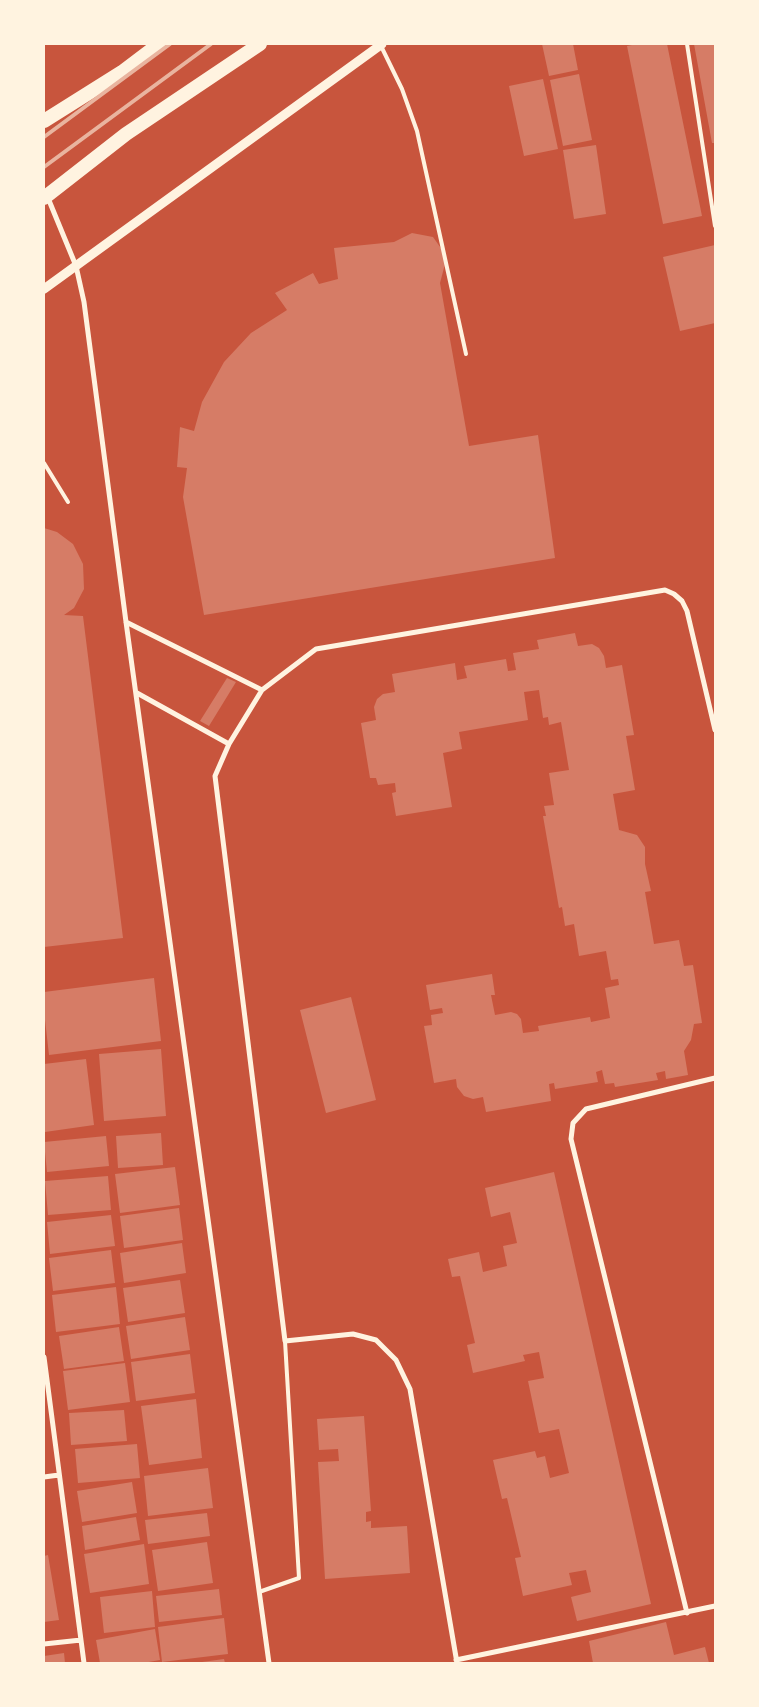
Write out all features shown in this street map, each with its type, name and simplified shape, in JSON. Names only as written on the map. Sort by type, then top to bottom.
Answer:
[{"type":"highway","points":[[44,121],[122,72],[159,44]]},
{"type":"highway","points":[[45,196],[126,134],[260,44]]},
{"type":"street","points":[[44,290],[380,44]]},
{"type":"street","points":[[45,196],[76,266],[84,302],[269,1663]]},
{"type":"street","points":[[715,730],[687,611],[682,601],[674,594],[665,590],[316,649],[262,690],[229,744],[215,776],[285,1341],[353,1334],[376,1340],[396,1360],[410,1389],[457,1662],[715,1606]]},
{"type":"street","points":[[126,622],[262,690]]},
{"type":"street","points":[[137,693],[229,744]]},
{"type":"street","points":[[687,1613],[571,1139],[573,1123],[586,1109],[715,1078]]},
{"type":"street","points":[[44,1357],[84,1663]]},
{"type":"street","points":[[44,1477],[59,1475]]},
{"type":"street","points":[[44,1644],[81,1640]]},
{"type":"lane","points":[[380,44],[402,90],[416,130],[466,354]]},
{"type":"lane","points":[[687,44],[715,226]]},
{"type":"lane","points":[[44,463],[68,502]]},
{"type":"lane","points":[[259,1592],[299,1578],[285,1341]]},
{"type":"building","points":[[542,44],[573,44],[578,70],[549,76]]},
{"type":"building","points":[[667,44],[702,216],[663,224],[627,46]]},
{"type":"building","points":[[694,44],[715,44],[715,143],[712,143]]},
{"type":"building","points":[[579,74],[592,140],[563,146],[550,80]]},
{"type":"building","points":[[543,79],[558,149],[524,156],[509,86]]},
{"type":"building","points":[[596,145],[606,214],[574,219],[563,150]]},
{"type":"building","points":[[412,233],[433,237],[443,251],[445,264],[440,283],[469,446],[538,435],[555,558],[204,615],[183,497],[187,468],[177,467],[180,427],[194,431],[202,402],[224,362],[251,333],[287,310],[275,293],[313,273],[319,284],[338,279],[334,248],[394,242]]},
{"type":"building","points":[[715,245],[715,323],[680,331],[663,257]]},
{"type":"building","points":[[44,528],[57,532],[73,544],[83,564],[84,589],[74,608],[64,615],[83,616],[123,938],[44,947]]},
{"type":"building","points":[[575,633],[578,646],[592,644],[599,648],[604,656],[606,668],[622,665],[634,735],[626,736],[635,790],[613,794],[619,830],[637,835],[645,847],[645,864],[651,891],[645,892],[654,944],[679,940],[684,966],[693,965],[702,1023],[694,1024],[691,1040],[684,1051],[688,1075],[666,1079],[665,1071],[656,1073],[658,1080],[615,1087],[614,1083],[605,1084],[602,1070],[596,1072],[598,1082],[555,1089],[554,1083],[549,1084],[551,1101],[486,1112],[483,1097],[473,1099],[464,1096],[457,1087],[456,1079],[434,1083],[424,1026],[432,1025],[431,1015],[443,1013],[442,1008],[430,1010],[426,985],[492,974],[495,995],[491,995],[495,1015],[511,1012],[517,1014],[521,1019],[523,1033],[539,1031],[538,1026],[590,1017],[591,1022],[610,1018],[605,988],[619,985],[618,979],[611,980],[606,951],[579,956],[574,924],[565,926],[562,907],[559,908],[543,816],[546,816],[544,806],[554,805],[549,773],[569,770],[561,722],[549,725],[548,717],[543,718],[539,690],[524,692],[528,720],[459,732],[462,749],[443,753],[452,807],[396,816],[392,793],[396,792],[395,783],[378,785],[376,778],[370,778],[361,723],[376,720],[374,707],[377,699],[383,694],[395,692],[392,674],[455,663],[457,680],[467,678],[464,666],[506,659],[508,671],[516,670],[513,653],[539,649],[537,640]]},
{"type":"building","points":[[227,678],[236,682],[209,726],[200,721]]},
{"type":"building","points":[[154,978],[161,1041],[49,1055],[44,1011],[44,992]]},
{"type":"building","points":[[351,997],[376,1100],[326,1113],[300,1010]]},
{"type":"building","points":[[161,1049],[166,1116],[104,1121],[99,1054]]},
{"type":"building","points":[[86,1059],[94,1125],[45,1132],[44,1064]]},
{"type":"building","points":[[161,1133],[163,1165],[118,1168],[116,1136]]},
{"type":"building","points":[[106,1136],[109,1166],[47,1172],[44,1142]]},
{"type":"building","points":[[175,1167],[180,1205],[120,1213],[115,1174]]},
{"type":"building","points":[[554,1172],[651,1604],[577,1621],[571,1597],[591,1592],[586,1570],[569,1573],[572,1585],[523,1596],[515,1558],[521,1557],[507,1498],[502,1499],[493,1460],[535,1451],[537,1458],[545,1456],[550,1478],[569,1473],[559,1429],[539,1433],[528,1381],[544,1378],[539,1352],[523,1355],[525,1361],[473,1373],[467,1345],[475,1343],[460,1276],[452,1277],[448,1259],[479,1252],[483,1272],[507,1266],[503,1246],[517,1243],[510,1212],[491,1217],[485,1188]]},
{"type":"building","points":[[108,1176],[111,1210],[48,1215],[45,1181]]},
{"type":"building","points":[[179,1208],[183,1240],[124,1248],[120,1216]]},
{"type":"building","points":[[111,1215],[115,1246],[50,1254],[47,1222]]},
{"type":"building","points":[[182,1243],[186,1273],[124,1283],[120,1253]]},
{"type":"building","points":[[111,1250],[115,1283],[53,1291],[49,1258]]},
{"type":"building","points":[[180,1280],[185,1313],[128,1322],[123,1288]]},
{"type":"building","points":[[116,1287],[120,1324],[56,1332],[52,1295]]},
{"type":"building","points":[[185,1317],[190,1350],[131,1359],[126,1326]]},
{"type":"building","points":[[119,1327],[124,1361],[64,1369],[59,1336]]},
{"type":"building","points":[[190,1354],[195,1393],[136,1401],[131,1362]]},
{"type":"building","points":[[125,1363],[130,1402],[68,1410],[63,1371]]},
{"type":"building","points":[[196,1399],[202,1458],[149,1465],[141,1406]]},
{"type":"building","points":[[124,1410],[127,1441],[71,1445],[69,1413]]},
{"type":"building","points":[[364,1416],[371,1511],[366,1512],[366,1522],[371,1521],[371,1528],[407,1526],[410,1573],[325,1579],[318,1462],[339,1461],[338,1449],[319,1450],[317,1419]]},
{"type":"building","points":[[137,1444],[140,1478],[78,1483],[75,1449]]},
{"type":"building","points":[[208,1468],[213,1508],[148,1516],[144,1476]]},
{"type":"building","points":[[132,1482],[137,1513],[82,1522],[77,1491]]},
{"type":"building","points":[[207,1513],[210,1536],[148,1544],[145,1520]]},
{"type":"building","points":[[136,1517],[140,1540],[85,1550],[82,1526]]},
{"type":"building","points":[[207,1542],[213,1583],[158,1591],[152,1550]]},
{"type":"building","points":[[144,1544],[149,1584],[90,1593],[84,1554]]},
{"type":"building","points":[[48,1555],[59,1620],[44,1622],[44,1556]]},
{"type":"building","points":[[219,1589],[222,1615],[159,1622],[156,1596]]},
{"type":"building","points":[[152,1591],[155,1627],[104,1633],[100,1597]]},
{"type":"building","points":[[224,1618],[228,1654],[162,1662],[158,1627]]},
{"type":"building","points":[[666,1622],[674,1655],[705,1647],[709,1663],[593,1663],[589,1641]]},
{"type":"building","points":[[155,1629],[160,1660],[143,1663],[100,1663],[96,1640]]},
{"type":"building","points":[[64,1653],[65,1663],[44,1663],[44,1656]]},
{"type":"building","points":[[224,1659],[225,1663],[202,1663],[202,1662]]},
{"type":"railway","points":[[44,137],[170,44]]},
{"type":"railway","points":[[44,167],[211,44]]}]
